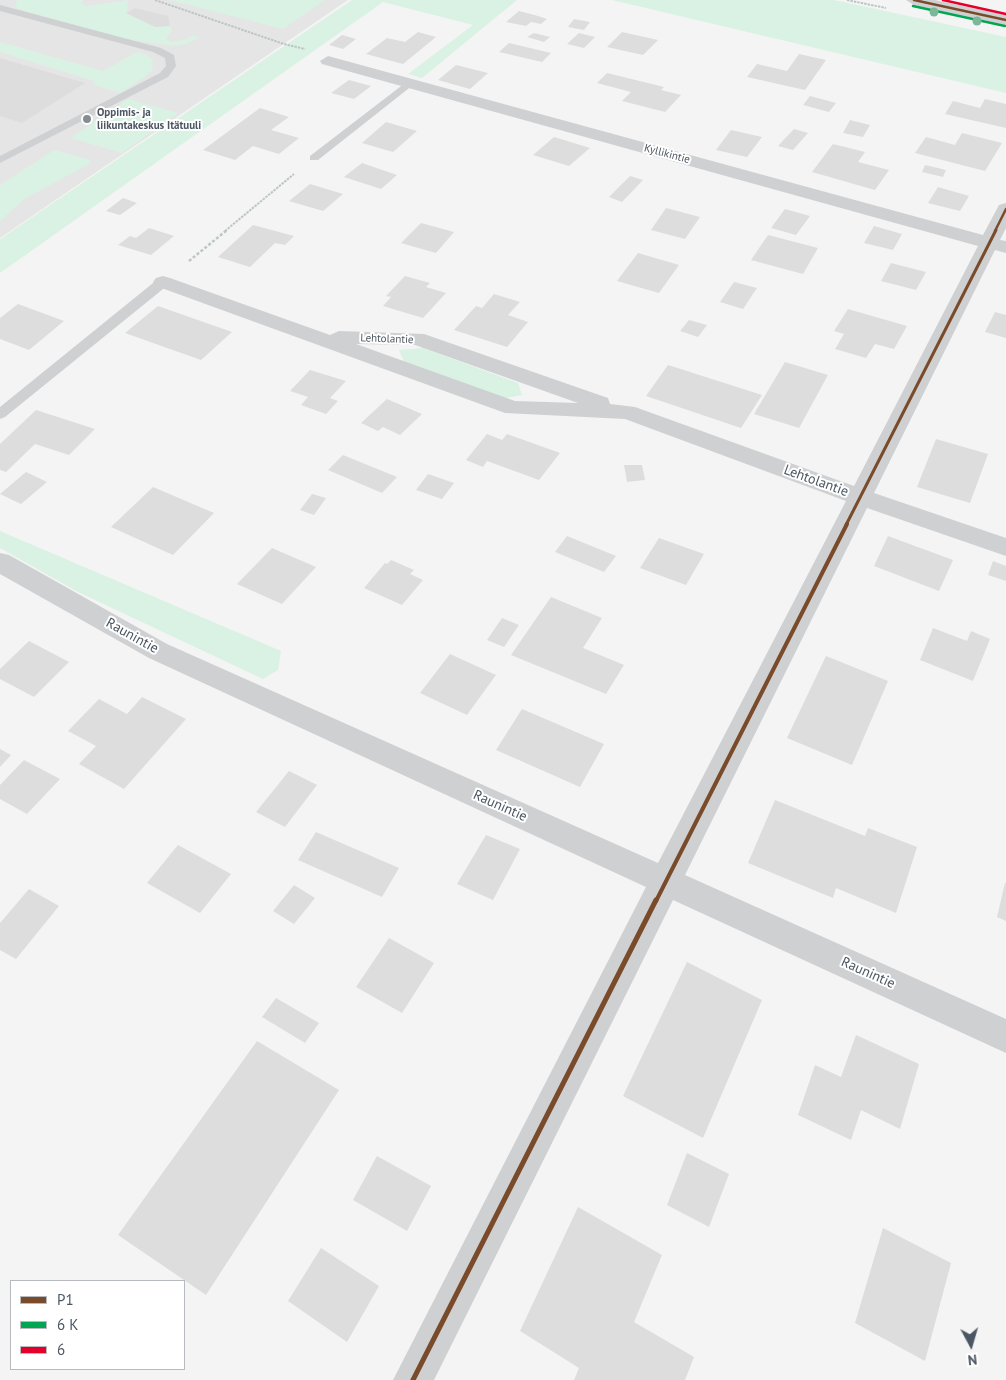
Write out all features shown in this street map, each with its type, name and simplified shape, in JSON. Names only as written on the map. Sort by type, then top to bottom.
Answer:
[{"type":"street","points":[[914,0],[1006,20]]},
{"type":"street","name":"Kyllikintie","points":[[328,61],[997,245]]},
{"type":"street","points":[[413,1380],[860,498],[997,245],[1006,209]]},
{"type":"street","name":"Lehtolantie","points":[[163,282],[514,408],[627,412]]},
{"type":"street","name":"Lehtolantie","points":[[315,337],[417,339],[627,412],[860,498],[1006,547]]},
{"type":"street","name":"Raunintie","points":[[0,562],[158,651],[1006,1036]]},
{"type":"lane","points":[[0,8],[157,50],[170,57],[171,66],[164,75],[0,160]]},
{"type":"lane","points":[[314,158],[409,83]]},
{"type":"lane","points":[[0,414],[163,282]]},
{"type":"path","points":[[156,0],[284,44],[310,50],[328,61]]},
{"type":"path","points":[[163,282],[314,158]]},
{"type":"shaded area","name":"Oppimis- ja liikuntakeskus Itätuuli","points":[[0,0],[348,0],[0,238]]},
{"type":"green space","points":[[17,0],[84,0],[81,3],[86,6],[128,0],[127,13],[155,27],[170,26],[172,31],[166,38],[170,42],[184,40],[194,35],[199,38],[186,44],[172,46],[121,38],[22,10],[15,7]]},
{"type":"green space","points":[[169,0],[325,0],[283,29]]},
{"type":"green space","points":[[352,0],[517,0],[422,78],[408,74],[473,25],[383,2],[0,273],[0,239]]},
{"type":"green space","points":[[612,0],[834,0],[1006,37],[1006,93]]},
{"type":"green space","points":[[0,42],[103,71],[137,52],[147,55],[153,60],[152,70],[145,77],[120,93],[94,85],[94,81],[0,52]]},
{"type":"green space","points":[[128,99],[178,113],[122,153],[71,138]]},
{"type":"green space","points":[[54,150],[91,160],[89,164],[26,198],[0,221],[0,185]]},
{"type":"green space","points":[[423,348],[518,383],[522,395],[506,398],[405,364],[399,350]]},
{"type":"green space","points":[[0,531],[281,651],[278,670],[263,679],[78,592],[0,548]]},
{"type":"building","points":[[135,8],[168,16],[170,26],[155,27],[126,13]]},
{"type":"building","points":[[519,11],[547,19],[541,24],[531,22],[526,26],[506,22]]},
{"type":"building","points":[[574,19],[590,22],[584,30],[568,27]]},
{"type":"building","points":[[418,32],[436,37],[403,64],[366,54],[387,38],[405,42]]},
{"type":"building","points":[[622,32],[658,40],[643,55],[607,47]]},
{"type":"building","points":[[534,33],[550,37],[544,42],[527,37]]},
{"type":"building","points":[[579,33],[595,37],[584,48],[567,44]]},
{"type":"building","points":[[342,35],[356,39],[343,49],[329,45]]},
{"type":"building","points":[[509,43],[551,53],[542,62],[499,52]]},
{"type":"building","points":[[799,54],[826,60],[805,90],[747,77],[757,64],[787,71]]},
{"type":"building","points":[[0,58],[85,83],[22,123],[0,116]]},
{"type":"building","points":[[456,65],[488,73],[470,89],[438,80]]},
{"type":"building","points":[[607,73],[664,87],[661,90],[681,95],[665,112],[622,101],[631,92],[597,83]]},
{"type":"building","points":[[349,80],[371,86],[354,99],[331,93]]},
{"type":"building","points":[[810,96],[836,103],[829,112],[803,105]]},
{"type":"building","points":[[985,99],[1006,104],[1006,128],[945,114],[953,101],[980,108]]},
{"type":"building","points":[[260,108],[289,117],[271,130],[299,138],[279,154],[253,146],[235,160],[203,150]]},
{"type":"building","points":[[850,120],[870,125],[863,137],[843,133]]},
{"type":"building","points":[[386,122],[417,131],[393,152],[362,143]]},
{"type":"building","points":[[794,129],[808,133],[793,150],[778,146]]},
{"type":"building","points":[[731,130],[762,137],[747,157],[716,150]]},
{"type":"building","points":[[962,133],[1002,143],[985,171],[915,153],[926,137],[955,145]]},
{"type":"building","points":[[554,137],[590,148],[569,166],[533,155]]},
{"type":"building","points":[[833,144],[865,152],[858,162],[889,170],[875,190],[812,172]]},
{"type":"building","points":[[362,163],[397,175],[381,189],[344,177]]},
{"type":"building","points":[[925,165],[946,170],[943,177],[922,172]]},
{"type":"building","points":[[630,176],[643,180],[622,202],[609,197]]},
{"type":"building","points":[[310,184],[343,194],[323,211],[289,201]]},
{"type":"building","points":[[938,187],[969,196],[960,211],[928,203]]},
{"type":"building","points":[[123,198],[137,203],[120,215],[106,211]]},
{"type":"building","points":[[666,208],[700,217],[685,239],[651,230]]},
{"type":"building","points":[[785,209],[810,216],[796,235],[771,228]]},
{"type":"building","points":[[421,223],[454,232],[436,253],[401,243]]},
{"type":"building","points":[[253,225],[294,236],[285,245],[275,243],[250,267],[218,257]]},
{"type":"building","points":[[874,226],[902,234],[893,250],[864,243]]},
{"type":"building","points":[[149,228],[174,236],[151,255],[118,245],[130,236],[136,238]]},
{"type":"building","points":[[768,235],[818,248],[803,274],[751,260]]},
{"type":"building","points":[[638,253],[679,265],[659,293],[617,281]]},
{"type":"building","points":[[891,263],[926,272],[916,290],[881,281]]},
{"type":"building","points":[[405,276],[430,283],[426,287],[446,293],[423,318],[383,306],[391,297],[386,296]]},
{"type":"building","points":[[734,282],[757,288],[743,309],[720,302]]},
{"type":"building","points":[[494,294],[520,302],[508,315],[528,322],[507,347],[454,330],[476,306],[482,308]]},
{"type":"building","points":[[18,304],[64,321],[29,350],[0,339],[0,318]]},
{"type":"building","points":[[158,306],[232,332],[201,360],[125,333]]},
{"type":"building","points":[[848,309],[907,326],[894,349],[875,344],[866,358],[835,349],[844,334],[834,331]]},
{"type":"building","points":[[995,312],[1006,315],[1006,338],[985,332]]},
{"type":"building","points":[[689,320],[707,325],[698,337],[680,331]]},
{"type":"building","points":[[785,362],[828,375],[799,428],[754,414]]},
{"type":"building","points":[[668,365],[762,395],[741,428],[646,396]]},
{"type":"building","points":[[310,370],[346,381],[330,398],[338,401],[326,414],[301,405],[308,397],[290,391]]},
{"type":"building","points":[[387,399],[422,414],[400,435],[383,427],[378,431],[361,423]]},
{"type":"building","points":[[36,410],[95,429],[69,455],[35,444],[6,472],[0,470],[0,444]]},
{"type":"building","points":[[487,434],[502,440],[507,434],[560,453],[539,480],[487,461],[483,467],[466,460]]},
{"type":"building","points":[[936,439],[988,454],[970,503],[917,487]]},
{"type":"building","points":[[343,455],[397,477],[382,493],[328,470]]},
{"type":"building","points":[[624,465],[642,465],[645,480],[627,482]]},
{"type":"building","points":[[26,472],[47,482],[21,504],[0,494]]},
{"type":"building","points":[[428,474],[454,483],[442,499],[416,490]]},
{"type":"building","points":[[153,487],[214,513],[173,555],[111,527]]},
{"type":"building","points":[[312,494],[326,498],[314,515],[300,510]]},
{"type":"building","points":[[567,536],[616,556],[604,572],[555,552]]},
{"type":"building","points":[[888,536],[953,560],[939,591],[874,566]]},
{"type":"building","points":[[659,538],[704,554],[686,585],[640,568]]},
{"type":"building","points":[[272,548],[316,567],[282,604],[237,584]]},
{"type":"building","points":[[391,560],[414,570],[410,574],[423,580],[402,605],[364,588],[385,563],[387,564]]},
{"type":"building","points":[[993,561],[1006,566],[1006,581],[988,575]]},
{"type":"building","points":[[551,597],[602,618],[583,648],[624,665],[606,694],[511,655]]},
{"type":"building","points":[[502,618],[519,625],[504,647],[487,640]]},
{"type":"building","points":[[933,628],[967,641],[971,631],[990,639],[973,681],[920,660]]},
{"type":"building","points":[[29,641],[69,662],[34,697],[0,679],[0,669]]},
{"type":"building","points":[[450,654],[496,675],[467,715],[420,693]]},
{"type":"building","points":[[826,656],[888,681],[852,765],[787,738]]},
{"type":"building","points":[[142,697],[186,719],[124,789],[79,764],[96,746],[68,731],[99,699],[127,714]]},
{"type":"building","points":[[522,709],[604,744],[580,787],[496,750]]},
{"type":"building","points":[[0,749],[11,755],[0,767]]},
{"type":"building","points":[[24,760],[60,779],[27,814],[0,799],[0,785]]},
{"type":"building","points":[[289,771],[317,785],[285,827],[256,812]]},
{"type":"building","points":[[775,800],[865,836],[868,828],[917,847],[896,913],[836,888],[833,898],[748,863]]},
{"type":"building","points":[[316,832],[399,868],[382,897],[298,860]]},
{"type":"building","points":[[486,835],[520,849],[493,900],[457,884]]},
{"type":"building","points":[[178,845],[231,874],[200,913],[147,883]]},
{"type":"building","points":[[1006,883],[1006,921],[997,917]]},
{"type":"building","points":[[294,885],[315,898],[294,924],[273,911]]},
{"type":"building","points":[[29,889],[59,906],[16,959],[0,950],[0,923]]},
{"type":"building","points":[[389,938],[434,963],[402,1013],[356,987]]},
{"type":"building","points":[[687,962],[762,1000],[703,1138],[623,1096]]},
{"type":"building","points":[[276,998],[319,1023],[305,1043],[262,1017]]},
{"type":"building","points":[[856,1035],[919,1064],[900,1129],[861,1110],[851,1140],[798,1115],[815,1065],[841,1077]]},
{"type":"building","points":[[257,1041],[339,1090],[206,1295],[118,1235]]},
{"type":"building","points":[[687,1153],[729,1174],[709,1227],[667,1205]]},
{"type":"building","points":[[377,1156],[431,1186],[407,1231],[353,1200]]},
{"type":"building","points":[[578,1207],[662,1255],[634,1322],[694,1357],[685,1380],[574,1380],[579,1368],[520,1331]]},
{"type":"building","points":[[883,1228],[951,1263],[925,1361],[855,1323]]},
{"type":"building","points":[[321,1248],[379,1286],[347,1342],[288,1301]]},
{"type":"transit line","name":"P1","points":[[914,0],[1006,20]]},
{"type":"transit line","name":"6","points":[[943,0],[1006,14]]},
{"type":"transit line","points":[[913,6],[1005,26]]},
{"type":"transit line","name":"P1","points":[[413,1380],[1006,209]]},
{"type":"place","name":"Oppimis- ja liikuntakeskus Itätuuli","points":[[87,119]]}]
